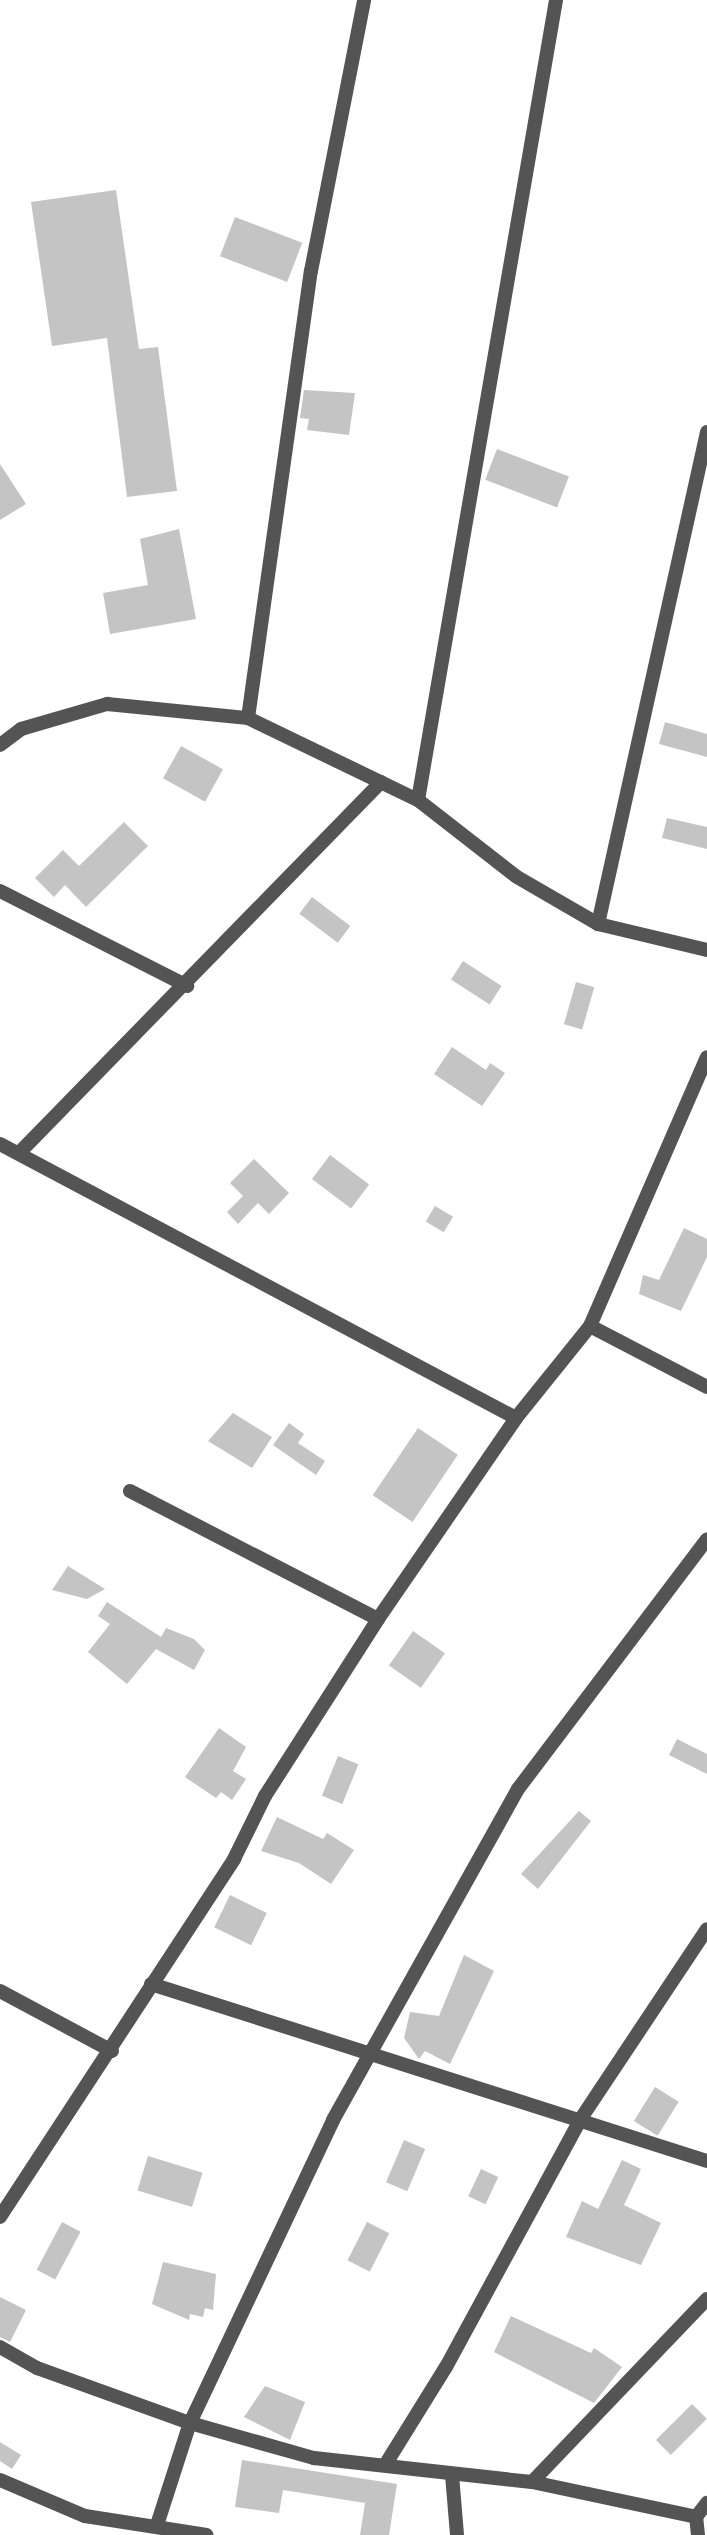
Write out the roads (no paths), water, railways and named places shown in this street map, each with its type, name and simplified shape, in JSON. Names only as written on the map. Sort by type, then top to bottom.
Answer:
[{"type":"street","points":[[248,718],[311,271],[364,0]]},
{"type":"street","points":[[418,800],[556,0]]},
{"type":"street","points":[[598,924],[707,432]]},
{"type":"street","points":[[0,745],[21,729],[107,704],[248,718],[418,800],[517,877],[598,924],[707,950]]},
{"type":"street","points":[[22,1150],[187,986],[381,782]]},
{"type":"street","points":[[0,891],[187,986]]},
{"type":"street","points":[[0,2217],[112,2051],[378,1619],[516,1418],[590,1326],[707,1057]]},
{"type":"street","points":[[0,1144],[22,1150],[516,1418]]},
{"type":"street","points":[[590,1326],[707,1387]]},
{"type":"street","points":[[130,1492],[378,1619]]},
{"type":"street","points":[[157,2525],[190,2423],[332,2120],[370,2058],[518,1788],[707,1539]]},
{"type":"street","points":[[387,2462],[446,2367],[580,2120],[707,1929]]},
{"type":"street","points":[[151,1984],[370,2058],[707,2161]]},
{"type":"street","points":[[0,1991],[112,2051]]},
{"type":"street","points":[[532,2482],[707,2299]]},
{"type":"street","points":[[0,2347],[37,2368],[190,2423],[314,2458],[387,2462],[453,2475],[532,2482],[696,2517]]},
{"type":"street","points":[[453,2475],[457,2535]]},
{"type":"street","points":[[0,2480],[85,2516],[157,2525],[207,2535]]},
{"type":"street","points":[[698,2535],[696,2517],[707,2503]]}]
